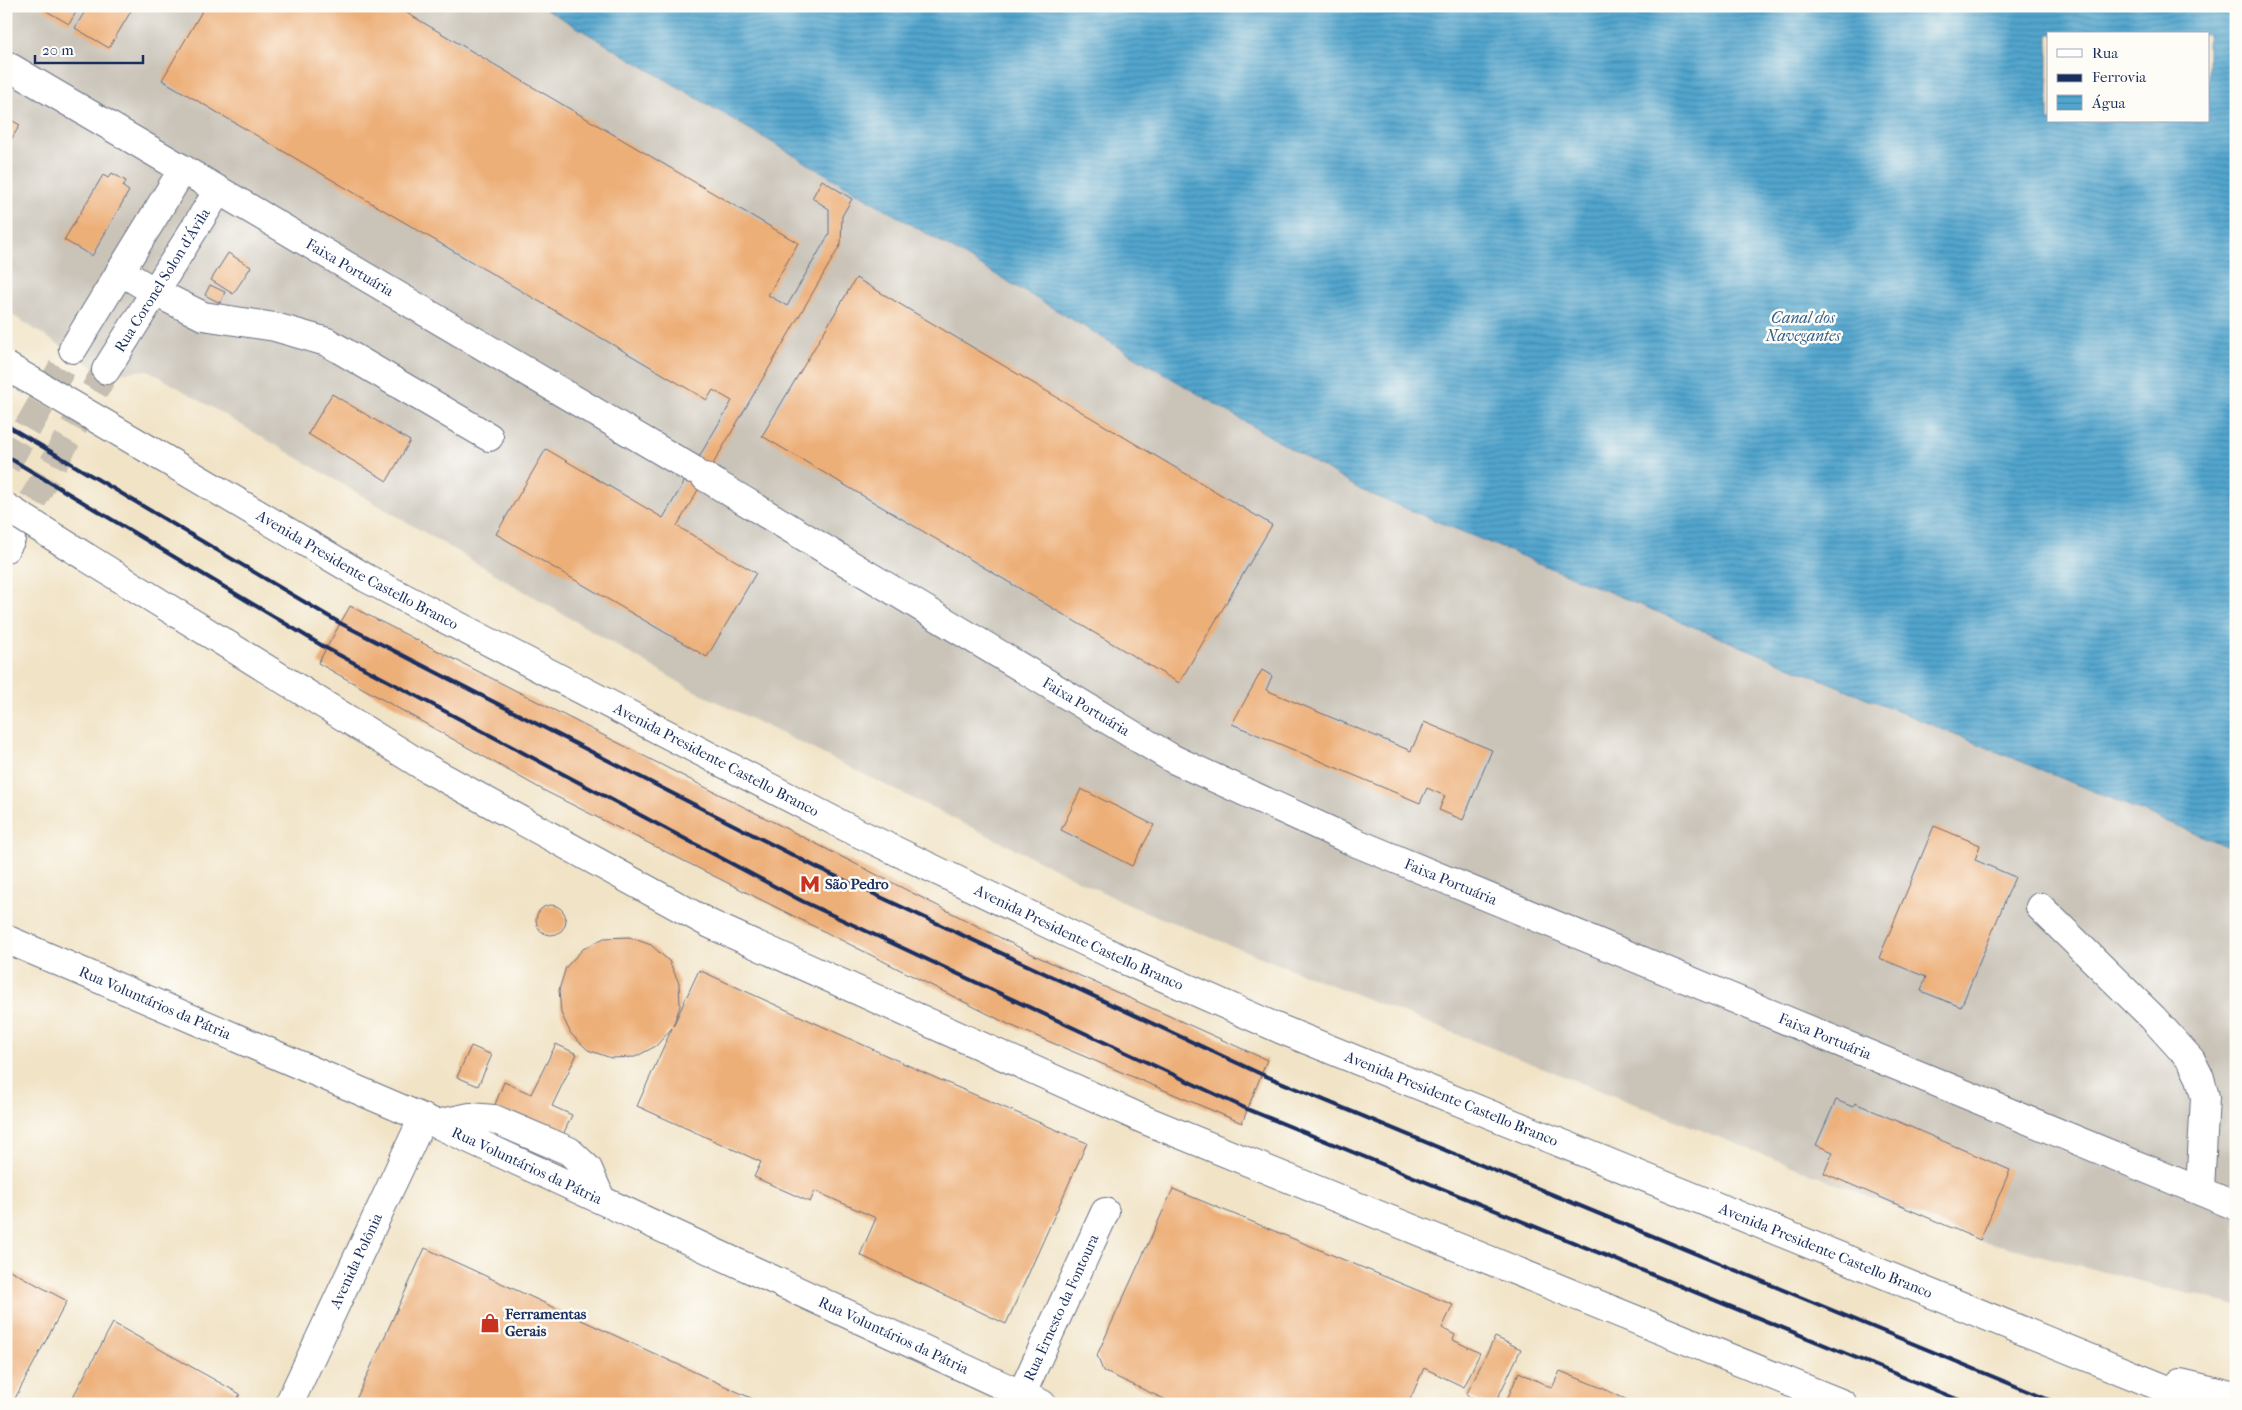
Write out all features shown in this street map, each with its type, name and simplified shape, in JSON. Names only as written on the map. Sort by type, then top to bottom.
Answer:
[{"type":"main road","name":"Faixa Portuária","points":[[6,64],[218,191],[699,473],[1173,759],[1352,841],[2236,1206]]},
{"type":"main road","points":[[73,348],[183,169]]},
{"type":"main road","name":"Rua Coronel Solon d'Ávila","points":[[106,370],[218,191]]},
{"type":"main road","points":[[120,271],[155,292],[203,316],[275,327],[327,342],[489,437]]},
{"type":"main road","name":"Avenida Presidente Castello Branco","points":[[6,366],[374,582],[848,828],[1113,955],[1280,1029],[2203,1404]]},
{"type":"main road","points":[[6,507],[428,769],[710,924],[1145,1120],[1844,1404]]},
{"type":"main road","points":[[2040,907],[2153,1018],[2191,1060],[2200,1078],[2205,1098],[2200,1190]]},
{"type":"main road","name":"Rua Voluntários da Pátria","points":[[6,939],[430,1121],[601,1199],[1027,1401]]},
{"type":"main road","name":"Avenida Polônia","points":[[289,1404],[430,1121]]},
{"type":"main road","name":"Rua Ernesto da Fontoura","points":[[1027,1401],[1105,1212]]},
{"type":"main road","points":[[2112,1366],[2236,1396]]},
{"type":"shaded area","points":[[6,6],[541,6],[1361,490],[2236,850],[2236,1306],[1980,1240],[1131,906],[689,688],[148,370],[105,374],[6,311]]},
{"type":"water","name":"Canal dos Navegantes","points":[[541,6],[2236,6],[2236,850],[1361,490]]},
{"type":"building","points":[[45,6],[66,6],[76,12],[69,24],[43,9]]},
{"type":"building","points":[[88,6],[134,6],[109,48],[75,28]]},
{"type":"building","points":[[205,6],[395,6],[798,243],[768,295],[787,306],[829,234],[829,209],[812,198],[822,180],[852,199],[842,216],[841,244],[677,526],[756,573],[707,657],[496,534],[546,449],[663,518],[732,401],[713,390],[707,400],[162,80]]},
{"type":"building","points":[[6,117],[20,125],[6,148]]},
{"type":"building","points":[[112,173],[126,181],[123,187],[129,191],[92,256],[64,240],[103,175],[108,178]]},
{"type":"building","points":[[228,253],[251,267],[233,294],[211,280]]},
{"type":"building","points":[[856,278],[1272,525],[1179,683],[762,436]]},
{"type":"building","points":[[210,285],[225,292],[220,303],[205,295]]},
{"type":"building","points":[[332,394],[410,441],[387,481],[308,434]]},
{"type":"building","points":[[350,606],[1036,956],[1267,1060],[1242,1123],[1010,1025],[543,790],[318,663]]},
{"type":"building","points":[[1262,670],[1272,676],[1266,690],[1411,751],[1424,722],[1492,750],[1463,820],[1439,810],[1445,796],[1427,788],[1420,803],[1232,724]]},
{"type":"building","points":[[1081,789],[1154,825],[1132,866],[1061,830]]},
{"type":"building","points":[[1934,826],[1980,845],[1975,860],[2015,877],[1961,1007],[1921,991],[1926,977],[1879,958]]},
{"type":"building","points":[[551,905],[562,909],[566,920],[562,931],[551,935],[540,931],[536,920],[540,909]]},
{"type":"building","points":[[629,937],[651,945],[669,961],[679,983],[680,1006],[673,1026],[699,970],[938,1079],[1087,1143],[1006,1324],[860,1255],[876,1218],[815,1191],[810,1202],[754,1177],[761,1162],[637,1106],[672,1028],[656,1046],[635,1057],[611,1058],[588,1050],[571,1034],[561,1013],[559,990],[566,967],[583,949],[604,938]]},
{"type":"building","points":[[556,1044],[577,1054],[552,1106],[572,1115],[562,1137],[494,1107],[504,1082],[531,1094]]},
{"type":"building","points":[[471,1046],[492,1055],[478,1086],[457,1077]]},
{"type":"building","points":[[1836,1100],[1853,1107],[1855,1103],[2010,1170],[1980,1240],[1824,1173],[1833,1152],[1816,1145]]},
{"type":"building","points":[[1173,1189],[1453,1305],[1442,1328],[1455,1335],[1453,1340],[1480,1353],[1464,1387],[1424,1368],[1408,1404],[1175,1404],[1103,1371],[1097,1355]]},
{"type":"building","name":"Ferramentas Gerais","points":[[425,1248],[490,1278],[764,1404],[354,1404]]},
{"type":"building","points":[[6,1268],[67,1301],[12,1404],[6,1404]]},
{"type":"building","points":[[113,1323],[240,1394],[235,1404],[69,1404]]},
{"type":"building","points":[[1495,1337],[1521,1349],[1495,1404],[1485,1404],[1466,1395]]},
{"type":"building","points":[[1560,1371],[1636,1404],[1590,1404],[1585,1401],[1584,1404],[1505,1404],[1519,1372],[1552,1388]]},
{"type":"tunnel","points":[[6,465],[73,349]]},
{"type":"tunnel","points":[[12,537],[106,370]]},
{"type":"railway","points":[[6,425],[340,623],[818,868],[1261,1074],[2059,1404]]},
{"type":"railway","points":[[6,456],[326,648],[802,901],[1247,1109],[1969,1404]]},
{"type":"place","name":"São Pedro","points":[[810,884]]},
{"type":"place","name":"Ferramentas Gerais","points":[[490,1323]]}]
